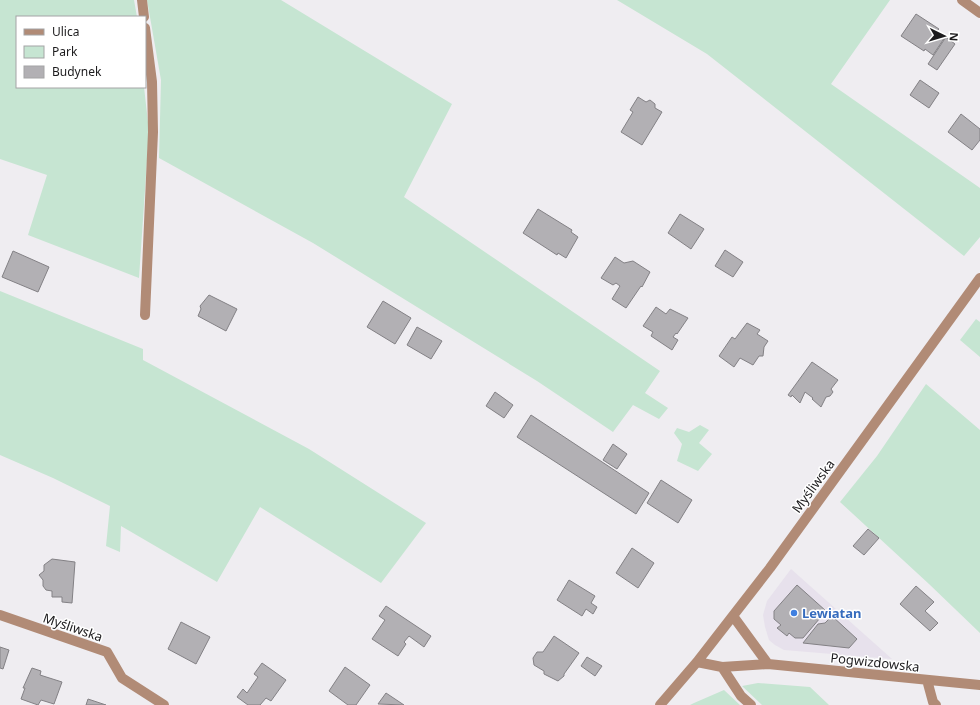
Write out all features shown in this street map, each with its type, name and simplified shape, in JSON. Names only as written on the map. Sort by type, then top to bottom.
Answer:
[{"type":"street","points":[[142,0],[144,16]]},
{"type":"street","points":[[962,0],[980,13]]},
{"type":"street","points":[[145,315],[153,132],[152,82],[146,36]]},
{"type":"street","name":"Myśliwska","points":[[660,705],[697,662],[733,616],[980,278]]},
{"type":"street","name":"Myśliwska","points":[[0,615],[107,652],[122,678],[164,705]]},
{"type":"street","points":[[733,616],[768,664]]},
{"type":"street","name":"Pogwizdowska","points":[[697,662],[722,667],[768,664],[980,685]]},
{"type":"street","points":[[722,667],[741,696],[751,705]]},
{"type":"street","points":[[927,680],[933,702],[936,705]]},
{"type":"shaded area","points":[[791,569],[892,659],[784,650],[769,640],[763,615],[767,601]]},
{"type":"green space","points":[[0,0],[134,0],[137,16],[16,16],[16,88],[144,88],[149,131],[139,278],[28,235],[47,175],[0,159]]},
{"type":"green space","points":[[147,0],[281,0],[452,104],[404,197],[660,371],[645,393],[668,408],[659,419],[633,405],[613,432],[537,381],[313,243],[159,158],[161,80]]},
{"type":"green space","points":[[617,0],[890,0],[831,84],[980,188],[980,237],[964,256],[707,54]]},
{"type":"green space","points":[[0,291],[143,349],[143,360],[309,449],[426,523],[381,583],[260,507],[217,582],[121,526],[120,552],[106,546],[110,506],[53,478],[0,455]]},
{"type":"green space","points":[[976,319],[980,322],[980,357],[960,340]]},
{"type":"green space","points":[[926,384],[980,430],[980,633],[840,502],[877,456]]},
{"type":"green space","points":[[700,425],[709,430],[699,443],[712,454],[698,471],[677,461],[682,444],[674,433],[677,428],[689,432]]},
{"type":"green space","points":[[758,683],[810,687],[829,705],[762,705],[742,686]]},
{"type":"green space","points":[[724,690],[740,705],[690,705],[694,703]]},
{"type":"building","points":[[916,14],[939,29],[937,31],[945,37],[933,55],[901,36]]},
{"type":"building","points":[[946,37],[955,44],[937,70],[928,64]]},
{"type":"building","points":[[920,80],[939,93],[929,108],[910,95]]},
{"type":"building","points":[[638,97],[646,102],[650,100],[655,104],[655,108],[662,112],[642,145],[621,132],[633,112],[630,110]]},
{"type":"building","points":[[961,114],[980,129],[980,140],[972,150],[948,132]]},
{"type":"building","points":[[538,209],[572,230],[571,232],[578,237],[566,258],[558,253],[557,255],[523,233]]},
{"type":"building","points":[[680,214],[704,229],[691,249],[668,233]]},
{"type":"building","points":[[725,250],[743,262],[733,277],[715,266]]},
{"type":"building","points":[[13,251],[49,267],[38,292],[2,277]]},
{"type":"building","points":[[615,257],[624,263],[633,261],[650,272],[642,287],[641,286],[626,308],[612,299],[620,286],[616,283],[613,285],[601,278]]},
{"type":"building","points":[[209,295],[237,309],[226,331],[198,316],[201,309],[200,306]]},
{"type":"building","points":[[383,301],[411,318],[395,344],[367,327]]},
{"type":"building","points":[[656,307],[666,314],[670,309],[688,318],[677,334],[676,333],[673,337],[678,340],[672,350],[651,336],[653,332],[643,326]]},
{"type":"building","points":[[747,323],[760,330],[757,334],[768,341],[764,347],[763,356],[759,356],[753,365],[740,358],[734,367],[719,356],[732,337],[735,339]]},
{"type":"building","points":[[417,327],[442,341],[431,359],[407,345]]},
{"type":"building","points":[[812,362],[838,380],[831,389],[833,392],[830,396],[826,397],[821,407],[805,392],[800,403],[792,395],[791,397],[788,395]]},
{"type":"building","points":[[495,392],[513,405],[504,418],[486,406]]},
{"type":"building","points":[[531,415],[649,493],[636,514],[517,437]]},
{"type":"building","points":[[613,444],[627,454],[617,469],[603,460]]},
{"type":"building","points":[[661,480],[692,500],[678,523],[647,503]]},
{"type":"building","points":[[868,529],[879,538],[864,555],[853,546]]},
{"type":"building","points":[[632,548],[654,563],[638,588],[616,573]]},
{"type":"building","points":[[52,559],[75,562],[72,603],[62,602],[62,597],[52,597],[52,591],[46,590],[43,586],[43,580],[39,575],[44,571],[44,565]]},
{"type":"building","points":[[569,580],[595,596],[591,603],[597,607],[593,614],[586,609],[582,616],[557,600]]},
{"type":"building","points":[[797,585],[826,611],[803,638],[795,638],[789,633],[787,636],[777,628],[781,625],[774,619],[774,611]]},
{"type":"building","points":[[916,586],[934,602],[925,611],[938,623],[930,631],[900,604]]},
{"type":"building","points":[[386,606],[431,636],[424,647],[409,636],[404,642],[406,644],[398,656],[372,639],[385,620],[379,616]]},
{"type":"building","points":[[832,616],[857,639],[849,648],[803,643],[818,624],[825,623]]},
{"type":"building","points":[[181,622],[210,637],[196,664],[168,649]]},
{"type":"building","points":[[554,636],[579,653],[564,676],[558,681],[544,674],[544,671],[534,665],[533,658],[537,652],[543,652]]},
{"type":"building","points":[[0,647],[9,650],[3,669],[0,668]]},
{"type":"building","points":[[587,657],[602,666],[595,676],[581,666]]},
{"type":"building","points":[[262,663],[286,680],[271,701],[266,698],[260,705],[248,705],[237,697],[243,689],[247,693],[258,677],[254,674]]},
{"type":"building","points":[[345,667],[370,685],[356,705],[348,705],[329,691]]},
{"type":"building","points":[[32,668],[41,671],[40,675],[62,682],[54,704],[41,700],[38,705],[21,699],[25,688],[23,688]]},
{"type":"building","points":[[386,693],[404,705],[378,704]]},
{"type":"building","points":[[88,699],[106,705],[86,705]]},
{"type":"place","name":"Lewiatan","points":[[794,613]]}]
